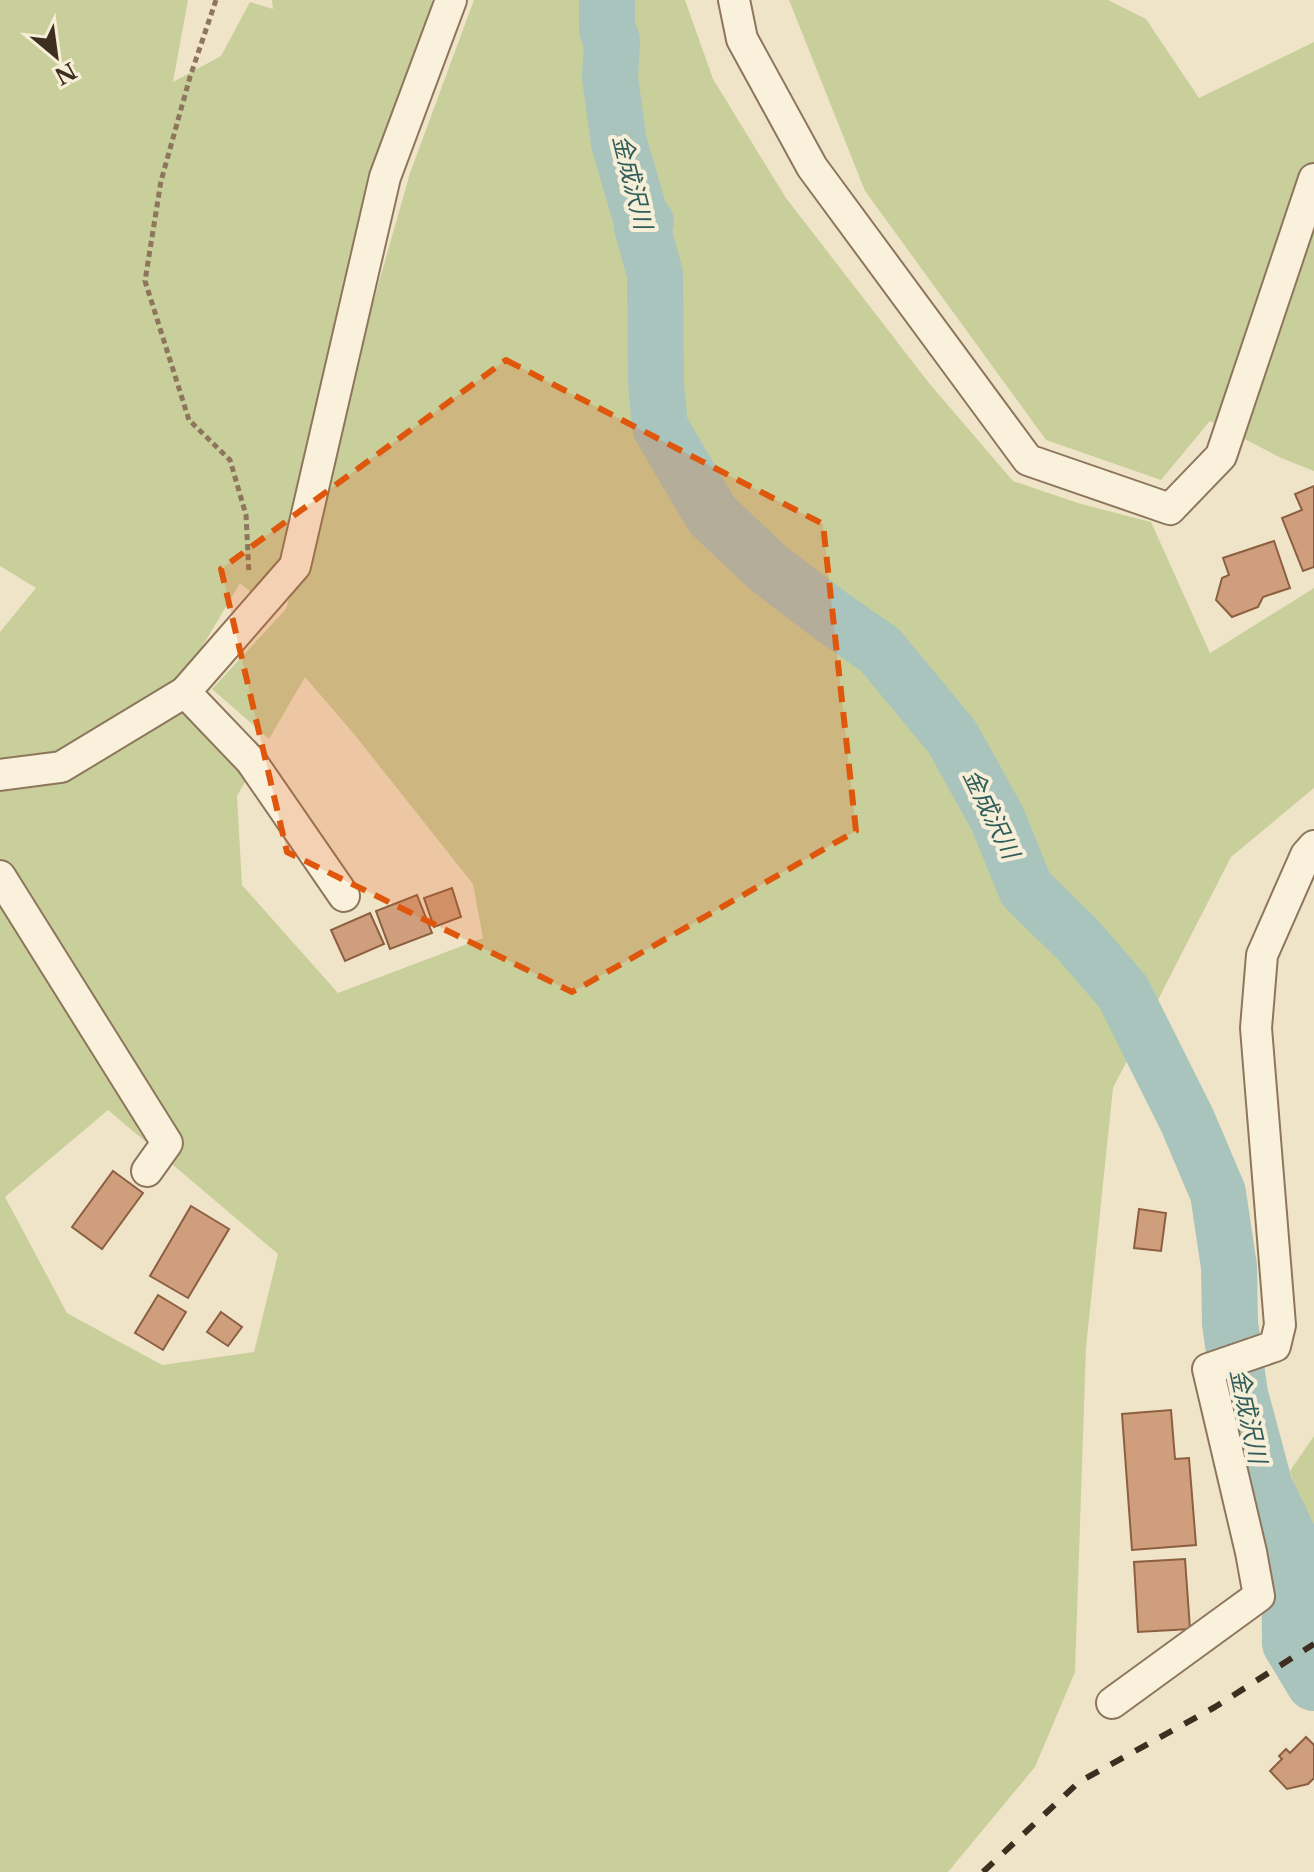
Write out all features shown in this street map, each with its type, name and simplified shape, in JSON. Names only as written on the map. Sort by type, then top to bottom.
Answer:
[{"type":"street","points":[[0,775],[61,767],[185,692],[295,566],[385,177],[451,0]]},
{"type":"street","points":[[734,0],[742,39],[812,167],[1028,460],[1170,509],[1221,456],[1314,179]]},
{"type":"street","points":[[185,692],[251,761],[344,896]]},
{"type":"street","points":[[1112,1703],[1259,1596],[1208,1369],[1275,1346],[1280,1325],[1256,1028],[1259,984],[1262,955],[1306,855],[1314,846]]},
{"type":"street","points":[[0,876],[167,1143],[147,1171]]},
{"type":"path","points":[[216,0],[190,77],[161,181],[145,281],[189,420],[230,460],[246,515],[252,615]]},
{"type":"highlighted area","points":[[506,360],[823,524],[856,831],[572,992],[287,852],[221,569]]},
{"type":"green space","points":[[0,0],[188,0],[173,82],[221,56],[250,2],[273,9],[272,0],[432,0],[428,35],[283,579],[263,603],[240,583],[183,679],[55,760],[0,758],[0,632],[36,588],[0,566]]},
{"type":"green space","points":[[474,0],[685,0],[713,79],[786,198],[929,383],[1013,481],[1081,504],[1151,522],[1210,653],[1314,588],[1314,788],[1231,857],[1113,1088],[1086,1348],[1075,1672],[1035,1767],[948,1872],[0,1872],[0,786],[183,707],[249,775],[237,796],[242,885],[338,993],[483,938],[473,884],[305,677],[269,739],[212,689],[286,609],[410,173]],"holes":[[[108,1110],[278,1254],[254,1352],[162,1365],[67,1313],[5,1197]]]},
{"type":"green space","points":[[789,0],[1108,0],[1146,19],[1199,98],[1314,42],[1314,471],[1281,458],[1210,421],[1161,480],[1046,440],[865,191]]},
{"type":"green space","points":[[1314,1436],[1314,1545],[1290,1471]]},
{"type":"building","points":[[1314,486],[1314,567],[1303,571],[1282,518],[1302,510],[1295,494]]},
{"type":"building","points":[[1274,541],[1290,588],[1263,597],[1258,607],[1232,617],[1216,600],[1222,578],[1229,575],[1223,558]]},
{"type":"building","points":[[452,888],[461,917],[434,927],[424,898]]},
{"type":"building","points":[[417,895],[432,933],[390,949],[376,911]]},
{"type":"building","points":[[370,913],[384,944],[345,961],[331,930]]},
{"type":"building","points":[[113,1171],[143,1193],[102,1249],[72,1227]]},
{"type":"building","points":[[191,1206],[229,1229],[188,1298],[150,1276]]},
{"type":"building","points":[[1139,1209],[1166,1213],[1161,1251],[1134,1248]]},
{"type":"building","points":[[158,1295],[186,1312],[163,1350],[135,1333]]},
{"type":"building","points":[[221,1312],[242,1327],[228,1346],[207,1332]]},
{"type":"building","points":[[1171,1410],[1175,1459],[1189,1458],[1196,1545],[1132,1550],[1122,1414]]},
{"type":"building","points":[[1185,1559],[1190,1629],[1138,1632],[1134,1562]]},
{"type":"building","points":[[1306,1737],[1314,1745],[1314,1778],[1308,1784],[1287,1789],[1270,1771],[1282,1759],[1279,1756],[1286,1749],[1290,1753]]},
{"type":"waterway","name":"金成沢川","points":[[607,0],[607,30],[612,40],[610,78],[619,143],[641,218],[646,222],[642,227],[655,274],[656,383],[660,427],[712,515],[768,568],[880,650],[952,737],[997,818],[1026,889],[1078,940],[1123,992],[1187,1120],[1218,1193],[1229,1267],[1230,1323],[1240,1394],[1265,1487],[1289,1537],[1290,1643],[1314,1683]]},
{"type":"railway","points":[[983,1872],[1079,1782],[1215,1707],[1314,1644]]}]
